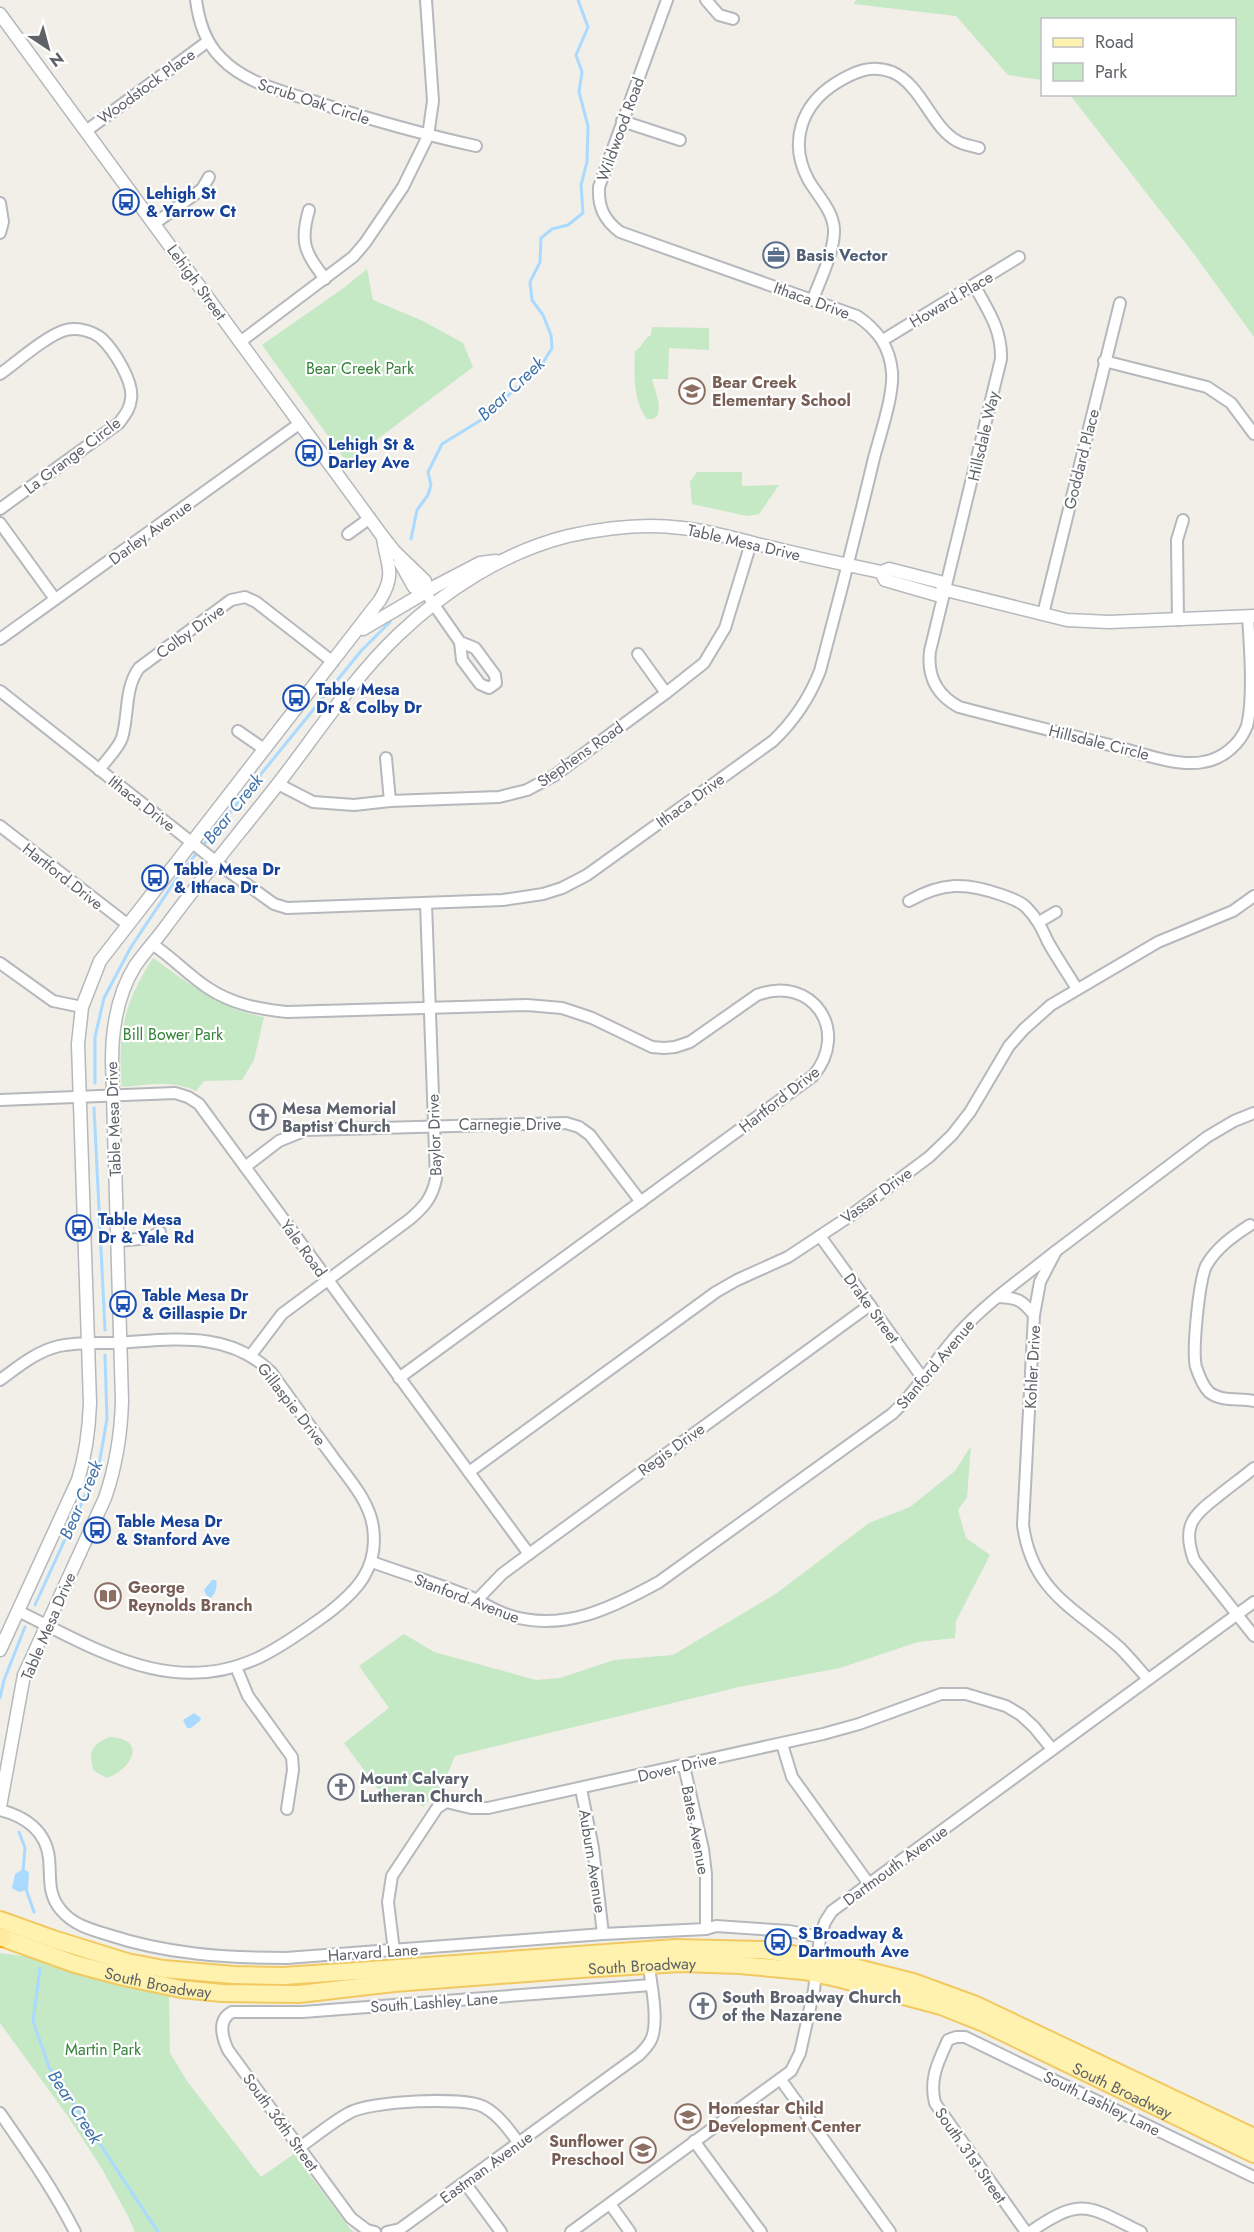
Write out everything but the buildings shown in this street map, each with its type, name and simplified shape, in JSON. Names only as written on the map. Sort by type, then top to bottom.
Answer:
[{"type":"main road","points":[[0,1906],[20,1928]]},
{"type":"main road","name":"South Broadway","points":[[0,1920],[128,1962],[164,1970],[234,1975],[283,1976],[648,1957],[681,1963],[817,1965],[903,1979],[976,2005],[1254,2137]]},
{"type":"main road","name":"South Broadway","points":[[1,1937],[75,1964],[124,1977],[181,1989],[222,1993],[299,1994],[648,1957]]},
{"type":"main road","name":"South Broadway","points":[[817,1965],[984,2023],[1254,2154]]},
{"type":"street","name":"Scrub Oak Circle","points":[[196,0],[207,42],[229,65],[257,83],[372,120],[428,136],[476,146]]},
{"type":"street","points":[[240,342],[353,257],[403,187],[428,136],[434,101],[426,0]]},
{"type":"street","name":"Wildwood Road","points":[[642,240],[620,232],[611,225],[601,210],[598,187],[667,0]]},
{"type":"street","points":[[706,0],[719,15],[734,20]]},
{"type":"street","name":"Lehigh Street","points":[[0,14],[383,537],[425,581],[425,592],[460,642]]},
{"type":"street","name":"Woodstock Place","points":[[86,131],[207,42]]},
{"type":"street","points":[[813,299],[833,244],[834,230],[832,218],[806,172],[798,148],[800,131],[813,101],[854,72],[864,69],[893,72],[918,95],[956,141],[979,148]]},
{"type":"street","points":[[622,121],[680,140]]},
{"type":"street","points":[[154,224],[202,189],[209,177]]},
{"type":"street","points":[[0,203],[3,222],[0,233]]},
{"type":"street","points":[[309,210],[305,223],[304,240],[307,254],[325,279]]},
{"type":"street","name":"Ithaca Drive","points":[[0,691],[212,859],[274,904],[287,908],[503,900],[543,894],[562,888],[587,875],[773,741],[798,714],[813,690],[820,672],[848,565],[892,382],[889,356],[883,340],[870,325],[857,316],[642,240]]},
{"type":"street","name":"Howard Place","points":[[883,340],[1019,257]]},
{"type":"street","name":"Hillsdale Way","points":[[946,590],[1001,359],[1001,343],[997,326],[974,285]]},
{"type":"street","name":"Goddard Place","points":[[1043,614],[1120,303]]},
{"type":"street","name":"La Grange Circle","points":[[0,374],[54,335],[67,330],[81,330],[102,339],[128,377],[132,398],[128,412],[119,423],[0,508]]},
{"type":"street","points":[[1104,361],[1207,387],[1231,403],[1254,434]]},
{"type":"street","name":"Darley Avenue","points":[[0,639],[299,424]]},
{"type":"street","points":[[348,534],[370,518]]},
{"type":"street","points":[[1178,620],[1177,540],[1183,520]]},
{"type":"street","points":[[0,523],[55,599]]},
{"type":"street","name":"Table Mesa Drive","points":[[0,1808],[24,1675],[96,1519],[113,1476],[122,1423],[112,1047],[114,1021],[123,992],[135,967],[212,859],[278,784],[372,664],[398,636],[434,605],[503,560],[550,541],[593,531],[622,528],[682,528],[724,534],[751,543],[881,572],[889,569],[940,582],[946,590],[1067,620],[1178,620],[1251,616]]},
{"type":"street","name":"Table Mesa Drive","points":[[0,1650],[78,1479],[86,1455],[90,1403],[78,1097],[78,1044],[82,1007],[100,961],[127,924],[195,844],[264,749],[380,600],[388,584],[391,569],[383,537]]},
{"type":"street","name":"Stephens Road","points":[[278,784],[313,802],[354,805],[390,801],[499,797],[527,790],[555,775],[704,663],[725,628],[751,543]]},
{"type":"street","name":"Table Mesa Drive","points":[[350,640],[371,623],[480,563],[503,560]]},
{"type":"street","name":"Hillsdale Circle","points":[[946,590],[929,661],[931,675],[938,690],[947,700],[959,707],[1191,764],[1220,757],[1232,748],[1247,726],[1251,708],[1251,616]]},
{"type":"street","name":"Colby Drive","points":[[99,770],[122,738],[133,676],[139,668],[231,600],[245,597],[256,602],[333,662]]},
{"type":"street","points":[[638,654],[666,693]]},
{"type":"street","points":[[238,731],[264,749]]},
{"type":"street","points":[[386,758],[390,801]]},
{"type":"street","name":"Hartford Drive","points":[[0,826],[127,924]]},
{"type":"street","points":[[909,901],[930,890],[964,885],[1012,898],[1025,905],[1039,922],[1077,989]]},
{"type":"street","name":"Vassar Drive","points":[[469,1472],[716,1292],[788,1257],[929,1157],[952,1135],[970,1112],[1009,1046],[1051,1005],[1158,942],[1233,910],[1254,896]]},
{"type":"street","name":"Baylor Drive","points":[[251,1355],[282,1314],[410,1219],[426,1204],[433,1192],[436,1179],[426,903]]},
{"type":"street","points":[[1039,922],[1056,912]]},
{"type":"street","name":"Hartford Drive","points":[[153,944],[207,987],[230,1000],[254,1008],[287,1012],[510,1005],[561,1008],[592,1018],[652,1047],[664,1048],[690,1042],[757,995],[767,991],[789,991],[808,999],[819,1010],[826,1023],[829,1038],[822,1065],[813,1076],[399,1378]]},
{"type":"street","points":[[0,963],[53,1001],[82,1007]]},
{"type":"street","name":"Yale Road","points":[[0,1100],[175,1093],[199,1104],[529,1554]]},
{"type":"street","name":"Kohler Drive","points":[[1148,1679],[1120,1649],[1057,1597],[1034,1566],[1026,1546],[1023,1525],[1034,1315],[1040,1282],[1056,1251],[1207,1137],[1234,1121],[1254,1113]]},
{"type":"street","name":"Carnegie Drive","points":[[245,1167],[279,1141],[306,1130],[556,1122],[579,1127],[591,1135],[641,1202]]},
{"type":"street","points":[[1250,1225],[1216,1251],[1207,1265],[1201,1280],[1195,1360],[1201,1380],[1210,1392],[1230,1400],[1254,1401]]},
{"type":"street","points":[[118,1241],[149,1238],[160,1232]]},
{"type":"street","name":"Drake Street","points":[[820,1236],[924,1380]]},
{"type":"street","name":"Stanford Avenue","points":[[372,1562],[477,1600],[506,1615],[528,1621],[571,1620],[627,1600],[659,1582],[892,1414],[924,1380],[959,1332],[980,1312],[1056,1251]]},
{"type":"street","points":[[999,1297],[1014,1298],[1025,1304],[1034,1315]]},
{"type":"street","name":"Regis Drive","points":[[477,1600],[502,1574],[870,1305]]},
{"type":"street","name":"Gillaspie Drive","points":[[0,1380],[37,1354],[60,1346],[87,1343],[212,1341],[232,1346],[251,1355],[271,1372],[363,1499],[373,1526],[372,1562]]},
{"type":"street","points":[[1254,1468],[1198,1511],[1191,1521],[1188,1533],[1189,1546],[1194,1560],[1254,1636]]},
{"type":"street","points":[[18,1611],[107,1654],[151,1670],[174,1672],[236,1667],[261,1657],[290,1641],[345,1600],[360,1583],[372,1562]]},
{"type":"street","name":"Dartmouth Avenue","points":[[571,2232],[781,2080],[796,2064],[817,1965],[820,1937],[832,1911],[1254,1602]]},
{"type":"street","points":[[236,1667],[248,1696],[292,1757],[287,1809]]},
{"type":"street","name":"Dover Drive","points":[[394,1951],[388,1902],[392,1876],[440,1804],[446,1802],[471,1808],[488,1808],[581,1789],[782,1744],[859,1724],[908,1704],[946,1693],[966,1694],[1006,1707],[1021,1715],[1052,1749]]},
{"type":"street","points":[[782,1744],[792,1777],[869,1884]]},
{"type":"street","name":"Bates Avenue","points":[[684,1766],[706,1874],[706,1929]]},
{"type":"street","name":"Auburn Avenue","points":[[581,1789],[593,1848],[603,1934]]},
{"type":"street","name":"Harvard Lane","points":[[0,1808],[23,1818],[38,1832],[45,1843],[49,1856],[51,1894],[67,1916],[88,1929],[144,1946],[188,1953],[235,1958],[286,1958],[603,1934],[706,1929],[716,1926],[763,1929],[820,1937]]},
{"type":"street","name":"Eastman Avenue","points":[[387,2232],[400,2229],[465,2183],[646,2048],[652,2039],[655,2026],[648,1957]]},
{"type":"street","name":"South Lashley Lane","points":[[222,2022],[225,2015],[232,2012],[303,2012],[651,1985]]},
{"type":"street","name":"South 36th Street","points":[[222,2022],[223,2040],[228,2050],[351,2218],[367,2230],[375,2232]]},
{"type":"street","name":"South Lashley Lane","points":[[948,2040],[965,2037],[1254,2177]]},
{"type":"street","name":"South 31st Street","points":[[948,2040],[936,2066],[932,2082],[935,2103],[1028,2232]]},
{"type":"street","points":[[781,2080],[890,2232]]},
{"type":"street","points":[[300,2147],[349,2112],[364,2107],[449,2100],[467,2101],[484,2107],[503,2121],[519,2143]]},
{"type":"street","points":[[0,2113],[41,2173],[75,2232]]},
{"type":"street","points":[[694,2141],[761,2232]]},
{"type":"street","points":[[465,2183],[501,2232]]},
{"type":"street","points":[[610,2204],[630,2232]]},
{"type":"street","points":[[1028,2232],[1052,2217],[1074,2209],[1087,2208],[1097,2210],[1141,2232]]},
{"type":"green space","points":[[856,0],[1254,0],[1254,337],[1194,254],[1071,96],[1236,96],[1236,18],[1041,18],[1041,80],[1008,75],[956,16],[854,4]]},
{"type":"green space","name":"Bear Creek Park","points":[[367,269],[373,300],[423,321],[463,343],[473,367],[347,462],[262,345]]},
{"type":"green space","points":[[652,327],[709,328],[709,350],[669,348],[668,379],[652,379],[658,401],[658,415],[653,419],[647,419],[642,412],[637,395],[635,351],[651,335]]},
{"type":"green space","points":[[697,472],[742,472],[742,486],[779,485],[759,514],[747,516],[692,504],[690,482]]},
{"type":"green space","name":"Bill Bower Park","points":[[153,958],[219,1002],[264,1017],[254,1060],[242,1080],[204,1081],[196,1091],[169,1084],[122,1087],[121,1050],[125,1019],[135,990]]},
{"type":"green space","points":[[971,1446],[967,1497],[958,1510],[966,1538],[990,1555],[956,1621],[955,1638],[918,1642],[840,1668],[739,1687],[455,1756],[441,1789],[423,1807],[401,1790],[386,1800],[344,1743],[389,1708],[359,1666],[404,1634],[434,1652],[536,1680],[560,1678],[614,1660],[673,1655],[777,1593],[869,1523],[910,1507],[955,1471]]},
{"type":"green space","points":[[110,1737],[129,1743],[132,1754],[124,1768],[107,1778],[94,1771],[91,1754],[95,1746]]},
{"type":"green space","name":"Martin Park","points":[[0,1953],[37,1958],[75,1972],[169,1995],[170,2053],[187,2081],[261,2177],[294,2154],[354,2232],[135,2232],[101,2167],[67,2115],[0,2023]]},
{"type":"water","points":[[212,1580],[216,1580],[217,1585],[211,1598],[204,1590]]},
{"type":"water","points":[[194,1713],[201,1718],[200,1721],[191,1728],[187,1728],[183,1720]]},
{"type":"water","points":[[23,1869],[29,1872],[28,1890],[19,1892],[12,1888],[15,1874]]},
{"type":"waterway","name":"Bear Creek","points":[[411,539],[417,510],[428,495],[431,485],[428,472],[442,444],[486,417],[544,361],[552,348],[551,335],[543,315],[532,300],[530,282],[540,262],[541,238],[552,229],[568,225],[583,213],[581,185],[587,162],[588,126],[579,92],[582,72],[576,55],[588,27],[578,0]]},
{"type":"waterway","name":"Bear Creek","points":[[95,1083],[95,1037],[104,998],[131,947],[179,875],[361,651],[390,622]]},
{"type":"waterway","name":"Bear Creek","points":[[94,1108],[105,1330]]},
{"type":"waterway","name":"Bear Creek","points":[[35,1605],[99,1465],[107,1419],[105,1355]]},
{"type":"waterway","name":"Bear Creek","points":[[0,1698],[4,1680],[25,1627]]},
{"type":"waterway","name":"Bear Creek","points":[[19,1832],[25,1848],[23,1871]]},
{"type":"waterway","name":"Bear Creek","points":[[26,1889],[34,1912]]},
{"type":"waterway","name":"Bear Creek","points":[[40,1968],[33,2021],[49,2067],[158,2232]]},
{"type":"place","name":"Lehigh St & Yarrow Ct","points":[[126,202]]},
{"type":"place","name":"Basis Vector","points":[[776,255]]},
{"type":"place","name":"Bear Creek Elementary School","points":[[692,391]]},
{"type":"place","name":"Lehigh St & Darley Ave","points":[[309,453]]},
{"type":"place","name":"Table Mesa Dr & Colby Dr","points":[[296,698]]},
{"type":"place","name":"Table Mesa Dr & Ithaca Dr","points":[[155,878]]},
{"type":"place","name":"Mesa Memorial Baptist Church","points":[[263,1117]]},
{"type":"place","name":"Table Mesa Dr & Yale Rd","points":[[79,1228]]},
{"type":"place","name":"Table Mesa Dr & Gillaspie Dr","points":[[123,1304]]},
{"type":"place","name":"Table Mesa Dr & Stanford Ave","points":[[97,1530]]},
{"type":"place","name":"George Reynolds Branch","points":[[108,1596]]},
{"type":"place","name":"Mount Calvary Lutheran Church","points":[[341,1787]]},
{"type":"place","name":"S Broadway & Dartmouth Ave","points":[[778,1942]]},
{"type":"place","name":"South Broadway Church of the Nazarene","points":[[703,2006]]},
{"type":"place","name":"Homestar Child Development Center","points":[[688,2117]]},
{"type":"place","name":"Sunflower Preschool","points":[[643,2150]]}]
